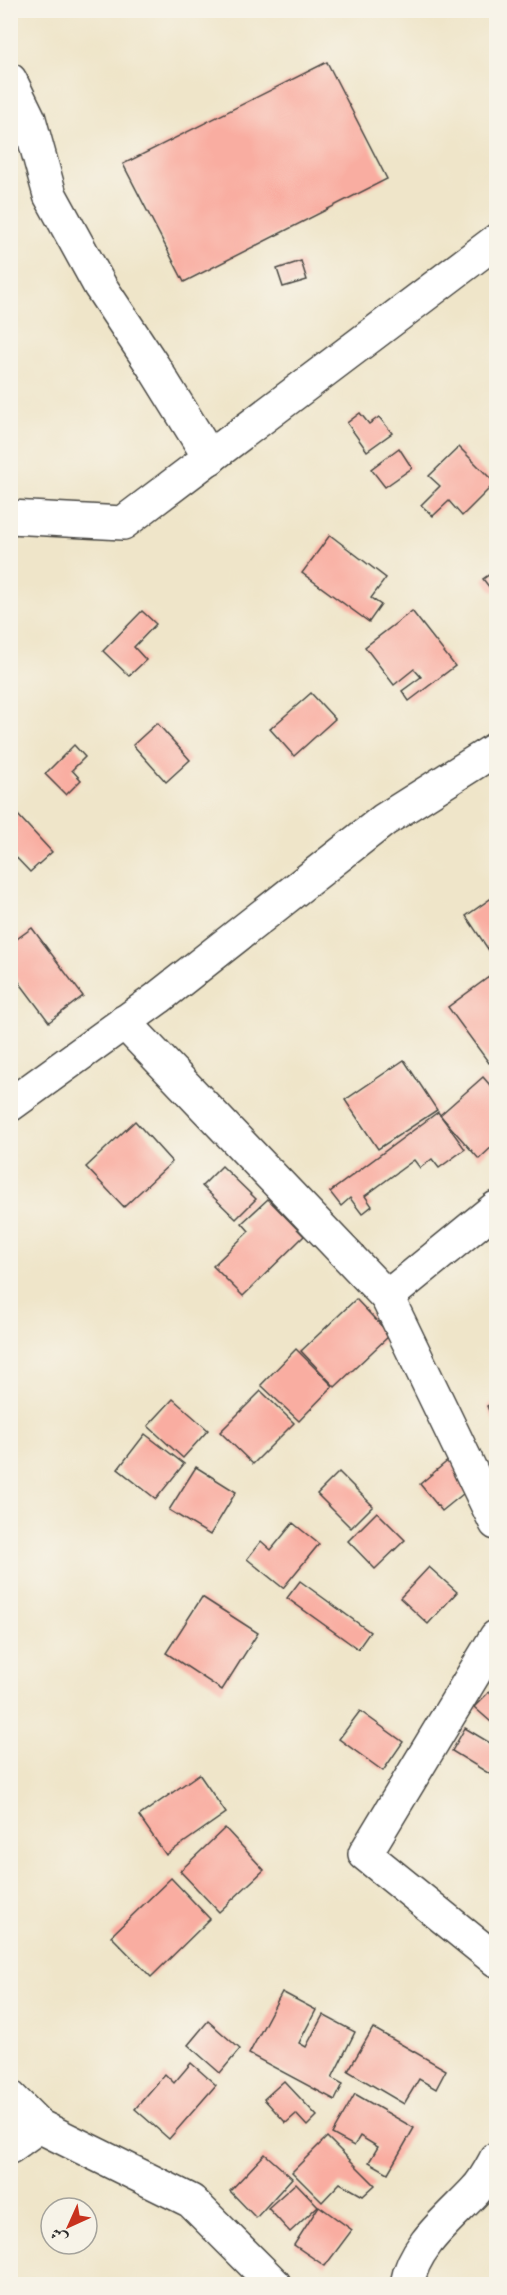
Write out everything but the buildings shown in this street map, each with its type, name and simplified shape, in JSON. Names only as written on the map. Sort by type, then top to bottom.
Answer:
[{"type":"street","points":[[10,80],[29,119],[50,195],[100,286],[210,458]]},
{"type":"street","points":[[10,518],[123,523],[496,241]]},
{"type":"street","points":[[10,1105],[124,1022],[384,820],[496,749]]},
{"type":"street","points":[[124,1022],[387,1297],[496,1523]]},
{"type":"street","points":[[387,1297],[496,1208]]},
{"type":"street","points":[[496,1637],[365,1854],[496,1960]]},
{"type":"street","points":[[10,2097],[39,2126],[191,2201],[274,2284]]},
{"type":"street","points":[[10,2147],[39,2126]]},
{"type":"street","points":[[407,2284],[409,2273],[432,2234],[477,2188],[496,2159]]}]
